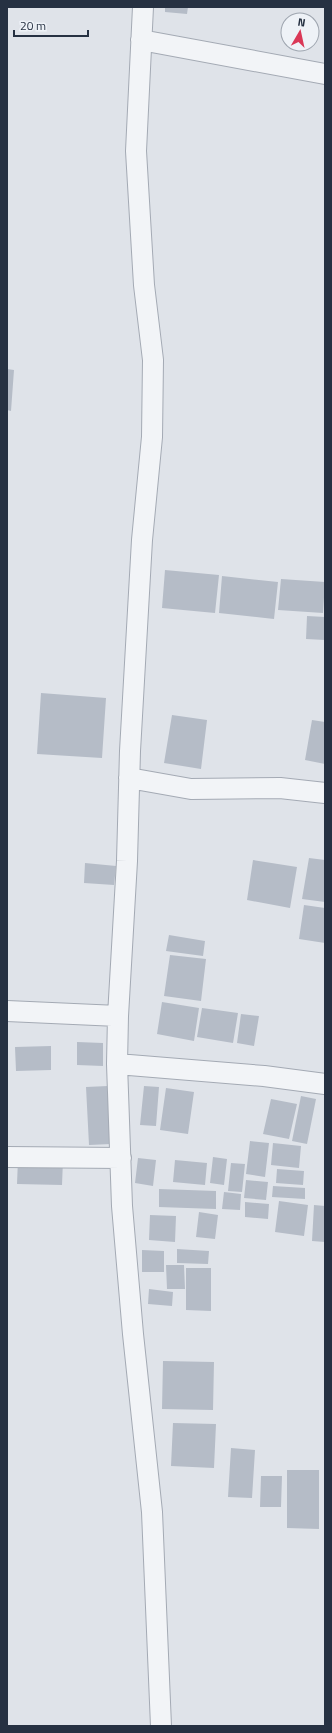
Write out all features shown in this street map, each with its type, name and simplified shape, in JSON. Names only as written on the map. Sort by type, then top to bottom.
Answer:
[{"type":"street","points":[[143,7],[136,151],[144,285],[153,360],[152,437],[142,540],[129,778],[127,861],[118,1016],[117,1064],[122,1206],[133,1334],[152,1512],[161,1726]]},
{"type":"street","points":[[141,40],[325,74]]},
{"type":"street","points":[[129,778],[191,789],[280,788],[325,793]]},
{"type":"street","points":[[7,1011],[118,1016]]},
{"type":"street","points":[[117,1064],[264,1076],[325,1084]]},
{"type":"street","points":[[7,1157],[120,1158]]},
{"type":"building","points":[[165,7],[188,7],[187,14],[165,12]]},
{"type":"building","points":[[7,369],[14,370],[11,411],[7,410]]},
{"type":"building","points":[[165,570],[219,575],[215,613],[162,608]]},
{"type":"building","points":[[222,576],[278,582],[274,619],[219,613]]},
{"type":"building","points":[[281,579],[325,582],[323,613],[278,610]]},
{"type":"building","points":[[307,616],[325,617],[325,640],[306,639]]},
{"type":"building","points":[[41,693],[106,698],[102,758],[37,754]]},
{"type":"building","points":[[172,715],[207,720],[201,769],[164,763]]},
{"type":"building","points":[[312,720],[325,722],[325,764],[305,760]]},
{"type":"building","points":[[309,858],[325,860],[325,902],[302,899]]},
{"type":"building","points":[[253,860],[297,867],[290,908],[247,900]]},
{"type":"building","points":[[85,863],[116,866],[114,885],[84,883]]},
{"type":"building","points":[[304,905],[325,908],[325,943],[299,939]]},
{"type":"building","points":[[169,935],[205,941],[203,956],[166,951]]},
{"type":"building","points":[[170,955],[206,959],[201,1001],[164,996]]},
{"type":"building","points":[[162,1002],[199,1008],[194,1041],[157,1034]]},
{"type":"building","points":[[202,1008],[238,1013],[233,1043],[197,1037]]},
{"type":"building","points":[[241,1014],[259,1016],[254,1046],[237,1043]]},
{"type":"building","points":[[77,1042],[103,1043],[103,1066],[77,1065]]},
{"type":"building","points":[[51,1046],[51,1070],[16,1071],[15,1047]]},
{"type":"building","points":[[108,1086],[111,1144],[89,1145],[86,1087]]},
{"type":"building","points":[[144,1086],[159,1087],[156,1126],[140,1125]]},
{"type":"building","points":[[166,1088],[194,1092],[188,1134],[160,1130]]},
{"type":"building","points":[[301,1096],[316,1099],[307,1144],[292,1141]]},
{"type":"building","points":[[271,1099],[297,1104],[289,1139],[263,1134]]},
{"type":"building","points":[[250,1141],[269,1143],[265,1177],[246,1174]]},
{"type":"building","points":[[273,1143],[301,1146],[299,1168],[271,1165]]},
{"type":"building","points":[[213,1157],[227,1159],[224,1185],[210,1183]]},
{"type":"building","points":[[138,1158],[156,1160],[153,1186],[135,1183]]},
{"type":"building","points":[[18,1159],[63,1160],[62,1185],[17,1184]]},
{"type":"building","points":[[175,1160],[207,1163],[205,1185],[173,1182]]},
{"type":"building","points":[[231,1163],[245,1164],[242,1192],[228,1191]]},
{"type":"building","points":[[277,1169],[304,1171],[303,1185],[276,1183]]},
{"type":"building","points":[[246,1180],[268,1182],[266,1200],[244,1198]]},
{"type":"building","points":[[273,1186],[305,1188],[305,1199],[272,1197]]},
{"type":"building","points":[[159,1189],[216,1191],[216,1209],[159,1207]]},
{"type":"building","points":[[224,1192],[241,1194],[240,1210],[222,1209]]},
{"type":"building","points":[[279,1201],[308,1205],[304,1236],[275,1232]]},
{"type":"building","points":[[245,1202],[269,1204],[268,1219],[245,1217]]},
{"type":"building","points":[[314,1205],[325,1206],[325,1242],[312,1241]]},
{"type":"building","points":[[199,1212],[218,1215],[215,1239],[196,1237]]},
{"type":"building","points":[[150,1215],[176,1216],[175,1242],[149,1240]]},
{"type":"building","points":[[177,1249],[209,1251],[208,1264],[177,1263]]},
{"type":"building","points":[[142,1250],[164,1251],[164,1272],[142,1272]]},
{"type":"building","points":[[166,1265],[184,1265],[185,1289],[167,1289]]},
{"type":"building","points":[[186,1268],[211,1268],[211,1311],[186,1310]]},
{"type":"building","points":[[149,1289],[173,1292],[172,1306],[148,1304]]},
{"type":"building","points":[[163,1361],[214,1362],[213,1410],[162,1409]]},
{"type":"building","points":[[173,1423],[216,1424],[214,1468],[171,1466]]},
{"type":"building","points":[[231,1448],[255,1450],[252,1498],[228,1497]]},
{"type":"building","points":[[287,1470],[319,1470],[319,1529],[287,1528]]},
{"type":"building","points":[[261,1476],[282,1476],[281,1507],[260,1507]]}]
